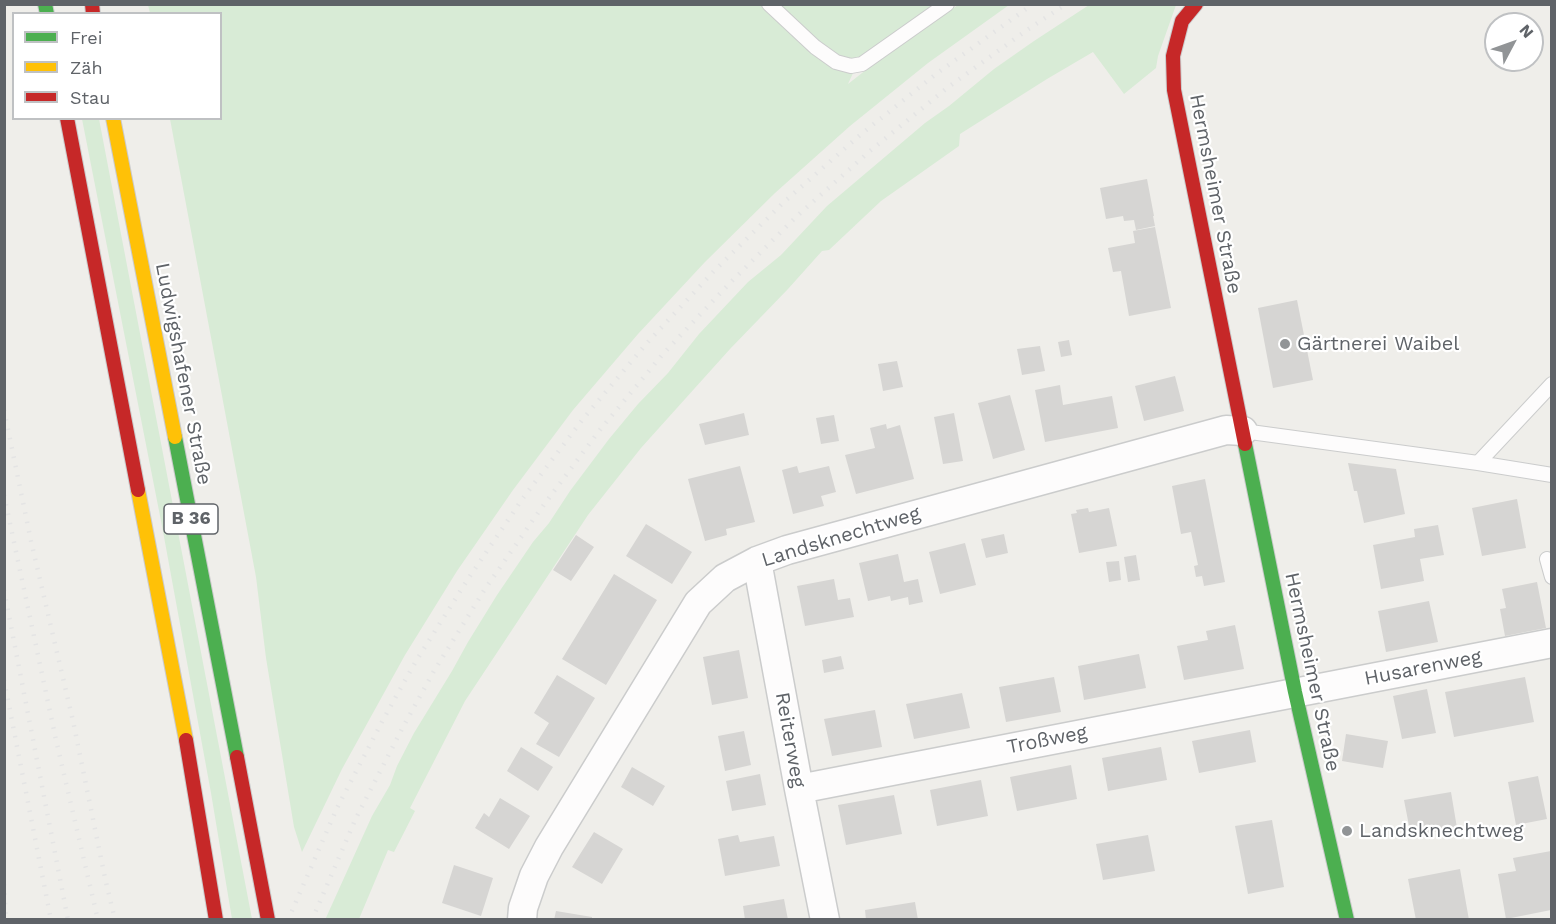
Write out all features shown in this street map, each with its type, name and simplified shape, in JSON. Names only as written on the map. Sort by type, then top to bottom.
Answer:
[{"type":"main road","name":"Hermsheimer Straße","points":[[1196,4],[1182,21],[1173,56],[1174,90],[1295,692],[1347,920]]},
{"type":"main road","name":"B 36","points":[[67,120],[190,762],[216,920]]},
{"type":"main road","name":"Ludwigshafener Straße","points":[[113,120],[268,920]]},
{"type":"street","name":"Landsknechtweg","points":[[522,920],[523,908],[534,876],[549,847],[698,603],[725,578],[757,561],[787,550],[1226,430],[1243,432]]},
{"type":"street","name":"Reiterweg","points":[[757,561],[825,920]]},
{"type":"street","name":"Husarenweg","points":[[1295,692],[1551,643]]},
{"type":"street","name":"Troßweg","points":[[799,789],[1295,692]]},
{"type":"lane","points":[[769,4],[815,47],[836,62],[851,66],[862,64],[947,4]]},
{"type":"lane","points":[[1478,463],[1551,384]]},
{"type":"lane","points":[[1243,432],[1551,475]]},
{"type":"lane","points":[[1547,559],[1551,577]]},
{"type":"green space","points":[[148,5],[936,5],[859,60],[848,84],[885,55],[958,5],[1009,5],[928,63],[850,126],[775,193],[705,262],[638,334],[573,410],[513,490],[457,571],[405,655],[342,769],[302,852],[294,827],[266,658],[256,577],[170,120],[222,120],[222,12],[150,12]]},
{"type":"green space","points":[[1089,5],[1176,5],[1156,68],[1124,94],[1093,52],[960,134],[959,146],[881,201],[829,250],[822,251],[641,448],[588,515],[465,701],[410,808],[415,811],[394,852],[388,850],[359,919],[325,920],[397,766],[468,642],[533,542],[609,439],[638,404],[748,282],[781,255],[827,206],[925,123],[994,69]]},
{"type":"green space","points":[[82,120],[99,120],[252,919],[232,919],[162,526]]},
{"type":"building","points":[[1147,179],[1155,226],[1136,230],[1134,220],[1124,221],[1123,216],[1106,219],[1100,188]]},
{"type":"building","points":[[1155,227],[1171,308],[1129,316],[1121,271],[1113,272],[1108,248],[1135,243],[1133,231]]},
{"type":"building","name":"Gärtnerei Waibel","points":[[1297,300],[1313,380],[1273,388],[1258,308]]},
{"type":"building","points":[[1069,340],[1072,355],[1061,357],[1058,342]]},
{"type":"building","points":[[1040,346],[1045,371],[1022,375],[1017,349]]},
{"type":"building","points":[[897,361],[903,387],[883,391],[878,364]]},
{"type":"building","points":[[1175,376],[1184,411],[1144,421],[1135,386]]},
{"type":"building","points":[[1060,385],[1063,405],[1112,396],[1118,428],[1045,442],[1035,390]]},
{"type":"building","points":[[1010,395],[1025,450],[993,459],[978,403]]},
{"type":"building","points":[[744,413],[749,435],[705,445],[699,424]]},
{"type":"building","points":[[954,413],[963,461],[943,464],[934,417]]},
{"type":"building","points":[[834,415],[839,441],[821,444],[816,418]]},
{"type":"building","points":[[886,424],[887,429],[900,425],[914,479],[856,494],[845,455],[875,448],[870,428]]},
{"type":"building","points":[[1348,463],[1396,469],[1405,514],[1364,523]]},
{"type":"building","points":[[740,466],[755,522],[726,529],[727,535],[705,541],[688,479]]},
{"type":"building","points":[[797,466],[799,473],[829,466],[836,492],[821,496],[824,506],[793,514],[782,470]]},
{"type":"building","points":[[1205,479],[1225,582],[1204,586],[1202,576],[1196,577],[1194,566],[1198,565],[1191,532],[1181,534],[1172,486]]},
{"type":"building","points":[[1517,499],[1526,548],[1482,556],[1472,508]]},
{"type":"building","points":[[1088,508],[1089,512],[1109,508],[1117,546],[1079,553],[1071,514],[1077,513],[1076,510]]},
{"type":"building","points":[[646,524],[692,552],[672,584],[626,556]]},
{"type":"building","points":[[1438,525],[1444,555],[1420,559],[1424,581],[1381,589],[1373,545],[1415,537],[1414,529]]},
{"type":"building","points":[[1004,534],[1008,553],[986,558],[981,539]]},
{"type":"building","points":[[576,535],[594,547],[571,581],[553,570]]},
{"type":"building","points":[[965,543],[976,585],[940,594],[929,552]]},
{"type":"building","points":[[898,554],[904,582],[918,579],[923,602],[909,605],[908,597],[891,601],[890,596],[868,601],[859,563]]},
{"type":"building","points":[[1136,555],[1140,580],[1128,582],[1124,557]]},
{"type":"building","points":[[1119,561],[1121,580],[1109,582],[1106,562]]},
{"type":"building","points":[[614,574],[657,600],[606,685],[562,659]]},
{"type":"building","points":[[834,579],[838,600],[850,598],[854,617],[805,626],[797,586]]},
{"type":"building","points":[[1537,582],[1546,628],[1505,636],[1500,609],[1506,608],[1502,589]]},
{"type":"building","points":[[1429,601],[1438,642],[1386,652],[1378,611]]},
{"type":"building","points":[[1235,625],[1244,669],[1184,680],[1177,646],[1208,640],[1206,631]]},
{"type":"building","points":[[739,650],[748,698],[712,705],[703,657]]},
{"type":"building","points":[[1139,654],[1146,688],[1084,700],[1078,666]]},
{"type":"building","points":[[841,656],[844,669],[824,673],[822,660]]},
{"type":"building","points":[[557,675],[595,698],[559,757],[536,744],[549,723],[534,713]]},
{"type":"building","points":[[1054,677],[1061,712],[1006,722],[999,687]]},
{"type":"building","points":[[1525,677],[1534,722],[1454,737],[1445,692]]},
{"type":"building","points":[[1427,689],[1436,733],[1402,739],[1393,696]]},
{"type":"building","points":[[962,693],[970,728],[914,739],[906,704]]},
{"type":"building","points":[[875,710],[882,747],[832,756],[824,719]]},
{"type":"building","points":[[1250,730],[1256,762],[1199,773],[1192,741]]},
{"type":"building","points":[[744,731],[751,765],[725,771],[718,736]]},
{"type":"building","points":[[1346,734],[1388,741],[1383,768],[1342,761]]},
{"type":"building","points":[[521,747],[553,767],[538,791],[507,771]]},
{"type":"building","points":[[1161,747],[1167,780],[1108,791],[1102,758]]},
{"type":"building","points":[[1071,765],[1077,799],[1017,811],[1010,777]]},
{"type":"building","points":[[632,767],[665,786],[653,806],[621,787]]},
{"type":"building","points":[[760,774],[766,805],[732,811],[726,781]]},
{"type":"building","points":[[1538,776],[1547,819],[1516,825],[1508,782]]},
{"type":"building","points":[[981,780],[988,816],[937,826],[930,790]]},
{"type":"building","points":[[1451,792],[1457,828],[1411,836],[1404,800]]},
{"type":"building","points":[[894,795],[902,834],[846,845],[838,805]]},
{"type":"building","points":[[500,798],[530,816],[509,849],[475,828],[484,813],[489,817]]},
{"type":"building","points":[[1272,820],[1284,887],[1248,894],[1235,826]]},
{"type":"building","points":[[594,832],[623,849],[602,884],[572,867]]},
{"type":"building","points":[[738,835],[740,842],[774,836],[780,866],[725,876],[718,839]]},
{"type":"building","points":[[1148,835],[1155,871],[1103,880],[1096,844]]},
{"type":"building","points":[[1551,851],[1551,910],[1506,919],[1498,874],[1516,871],[1513,858]]},
{"type":"building","points":[[454,865],[493,878],[481,916],[442,903]]},
{"type":"building","points":[[1460,869],[1469,920],[1416,920],[1408,879]]},
{"type":"building","points":[[784,899],[788,920],[745,920],[743,906]]},
{"type":"building","points":[[915,902],[918,920],[866,920],[865,910]]},
{"type":"building","points":[[556,911],[592,917],[592,920],[554,920]]},
{"type":"railway","points":[[288,920],[337,808],[416,661],[523,498],[583,419],[647,343],[714,271],[784,202],[859,136],[936,74],[1033,4]]},
{"type":"railway","points":[[312,920],[356,818],[434,671],[485,589],[599,431],[663,354],[797,216],[870,151],[947,88],[1066,4]]},
{"type":"railway","points":[[4,410],[115,920]]},
{"type":"railway","points":[[4,495],[56,740],[98,920]]},
{"type":"railway","points":[[4,590],[68,920]]},
{"type":"railway","points":[[4,680],[51,920]]},
{"type":"railway","points":[[4,884],[6,920]]},
{"type":"traffic: fast","points":[[45,4],[47,12]]},
{"type":"traffic: fast","points":[[175,437],[237,757]]},
{"type":"traffic: fast","points":[[1245,444],[1295,692],[1347,920]]},
{"type":"traffic: slow","points":[[113,120],[175,437]]},
{"type":"traffic: slow","points":[[138,490],[186,740]]},
{"type":"traffic: jam","points":[[92,4],[93,12]]},
{"type":"traffic: jam","points":[[1196,4],[1182,21],[1173,56],[1174,90],[1245,444]]},
{"type":"traffic: jam","points":[[67,120],[138,490]]},
{"type":"traffic: jam","points":[[186,740],[216,920]]},
{"type":"traffic: jam","points":[[237,757],[268,920]]},
{"type":"place","name":"Gärtnerei Waibel","points":[[1285,344]]},
{"type":"place","name":"Landsknechtweg","points":[[1347,831]]}]
